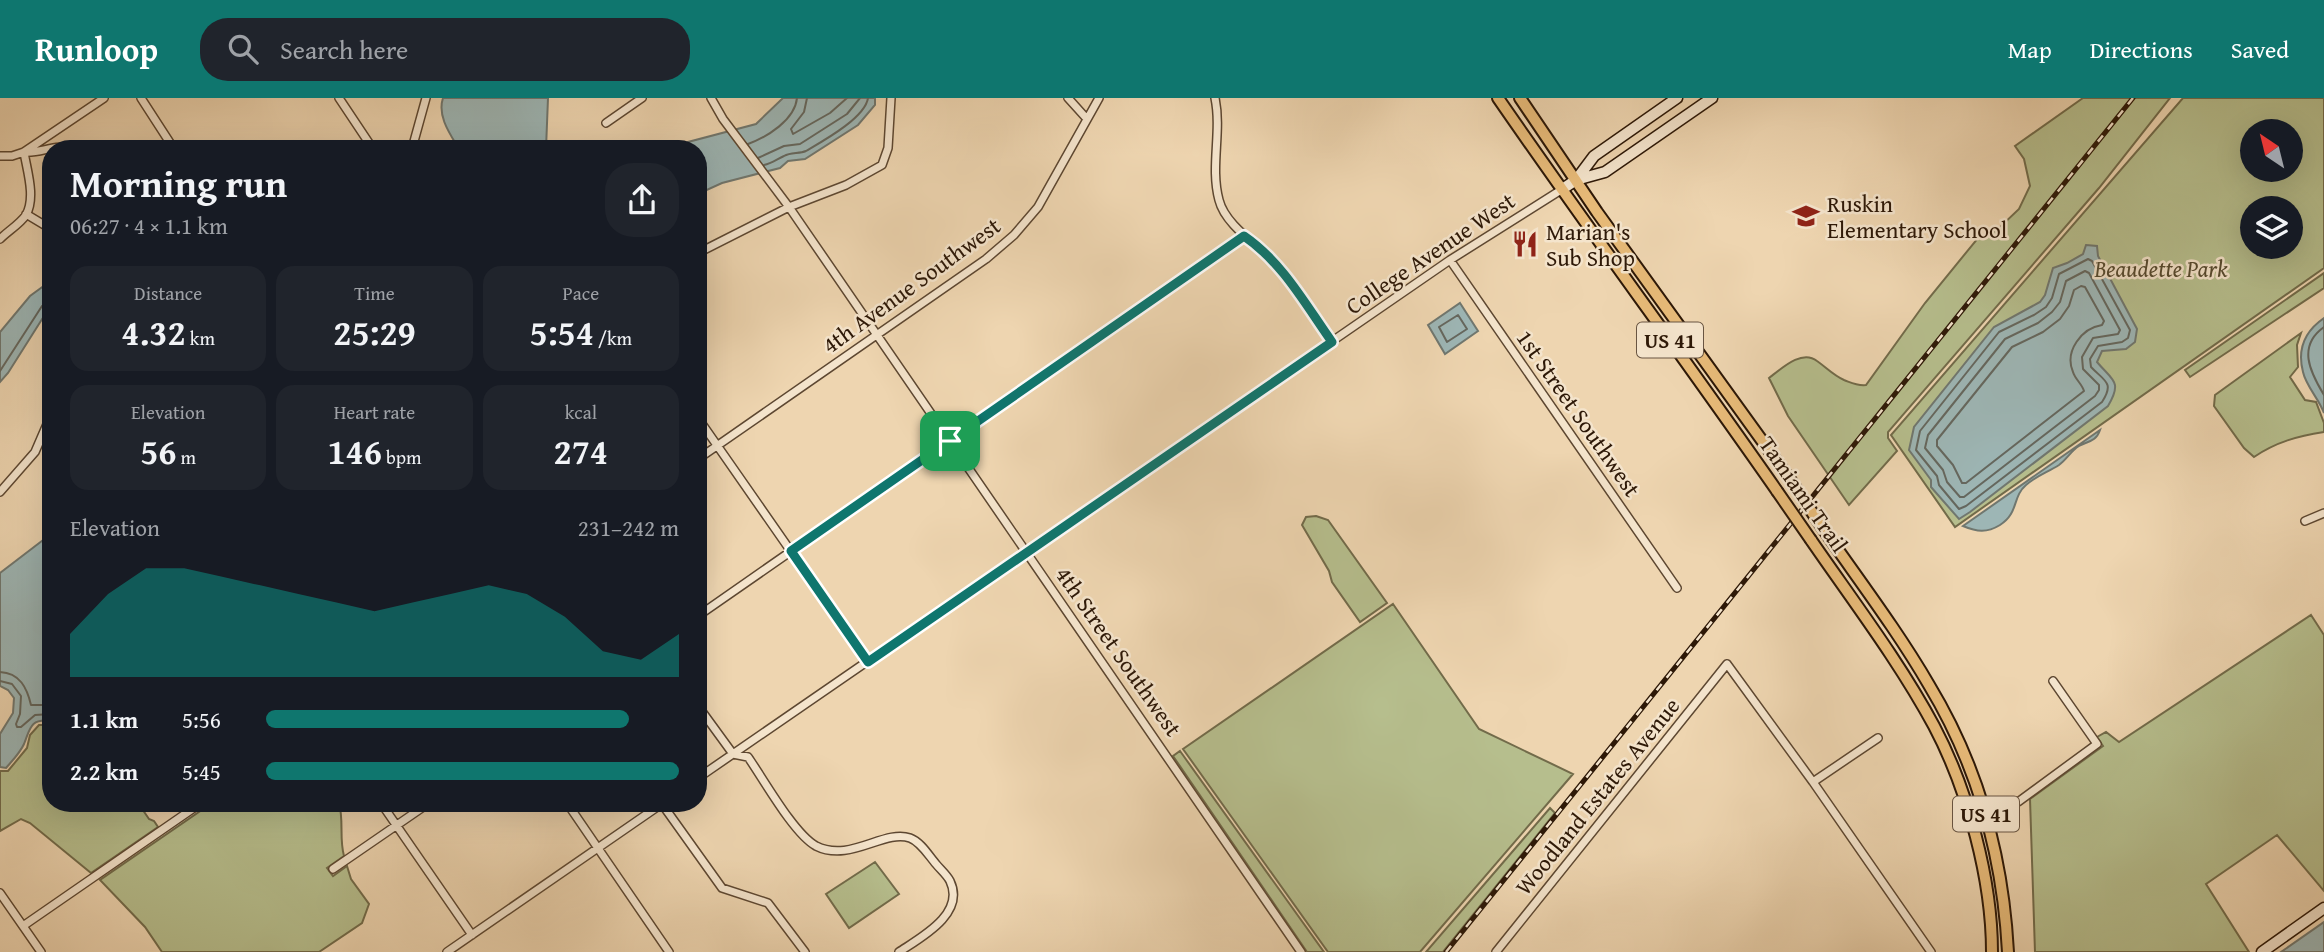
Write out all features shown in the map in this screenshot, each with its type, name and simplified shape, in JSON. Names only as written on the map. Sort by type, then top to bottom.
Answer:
[{"type":"main road","name":"Tamiami Trail","points":[[1498,98],[1777,491],[1916,694],[1947,755],[1970,819],[1979,852],[1992,952]]},
{"type":"main road","name":"Tamiami Trail","points":[[1520,98],[1788,478],[1930,685],[1962,749],[1986,814],[2002,884],[2008,952]]},
{"type":"main road","points":[[1561,190],[1576,180],[1605,172],[1712,98]]},
{"type":"main road","points":[[1576,180],[1594,156],[1673,99]]},
{"type":"main road","points":[[2262,952],[2324,908]]},
{"type":"street","points":[[0,156],[24,152],[104,98]]},
{"type":"street","points":[[141,98],[168,140]]},
{"type":"street","points":[[339,98],[367,140]]},
{"type":"street","points":[[414,140],[426,98]]},
{"type":"street","points":[[606,123],[642,98]]},
{"type":"street","name":"4th Street Southwest","points":[[711,98],[723,119],[789,207],[1301,952]]},
{"type":"street","points":[[707,248],[789,207],[846,185],[882,165],[888,148],[891,98]]},
{"type":"street","points":[[1068,98],[1087,119]]},
{"type":"street","name":"4th Avenue Southwest","points":[[707,453],[986,258],[1014,235],[1038,207],[1098,98]]},
{"type":"street","points":[[1215,98],[1219,132],[1216,183],[1219,202],[1230,221],[1244,236],[1263,249],[1284,272],[1332,342]]},
{"type":"street","points":[[24,152],[42,150]]},
{"type":"street","points":[[0,239],[26,214],[31,189],[24,152]]},
{"type":"street","name":"College Avenue West","points":[[707,772],[1450,260],[1561,190]]},
{"type":"street","points":[[26,214],[42,224]]},
{"type":"street","points":[[707,610],[1244,236]]},
{"type":"street","name":"1st Street Southwest","points":[[1450,260],[1677,588]]},
{"type":"street","points":[[707,430],[868,662]]},
{"type":"street","points":[[0,492],[35,452],[42,436]]},
{"type":"street","points":[[2305,521],[2324,513]]},
{"type":"street","name":"Woodland Estates Avenue","points":[[1496,952],[1727,664],[1813,782]]},
{"type":"street","points":[[1986,814],[2018,803],[2097,744],[2053,681]]},
{"type":"street","points":[[707,718],[733,754],[748,757],[803,836],[818,847],[839,852],[900,837],[911,838],[924,849],[951,882],[952,903],[938,927],[899,952]]},
{"type":"street","points":[[1878,738],[1813,782],[1931,952]]},
{"type":"street","points":[[23,926],[188,812]]},
{"type":"street","points":[[387,812],[472,935]]},
{"type":"street","points":[[333,869],[416,812]]},
{"type":"street","points":[[572,812],[669,952]]},
{"type":"street","points":[[447,952],[460,948],[472,935],[650,812]]},
{"type":"street","points":[[668,812],[722,888],[768,903],[805,952]]},
{"type":"street","points":[[0,893],[41,952]]},
{"type":"green space","points":[[2083,98],[2170,98],[2099,188],[1888,432],[1888,438],[1897,451],[1849,505],[1788,416],[1769,378],[1792,361],[1805,357],[1817,361],[1844,380],[1866,385],[1925,303],[1978,238],[1996,231],[2019,209],[2030,186],[2024,159],[2015,146]]},
{"type":"green space","name":"Beaudette Park","points":[[2183,98],[2324,98],[2324,268],[1955,527],[1891,435]]},
{"type":"green space","points":[[2324,273],[2324,288],[2190,377],[2185,370]]},
{"type":"green space","points":[[2301,333],[2297,345],[2298,367],[2290,377],[2305,400],[2316,402],[2324,423],[2324,432],[2288,440],[2254,457],[2244,448],[2214,406],[2215,395]]},
{"type":"green space","points":[[1316,516],[1328,520],[1387,603],[1360,622],[1332,582],[1329,571],[1302,525],[1306,517]]},
{"type":"green space","points":[[1393,604],[1479,729],[1573,774],[1420,952],[1328,952],[1183,749]]},
{"type":"green space","points":[[2311,615],[2324,635],[2324,891],[2277,835],[2206,884],[2249,952],[2035,952],[2030,799],[2103,746],[2097,737],[2106,732],[2119,742]]},
{"type":"green space","points":[[42,725],[42,812],[144,812],[158,827],[91,873],[30,823],[21,819],[0,831],[0,771],[8,771],[27,748],[30,735]]},
{"type":"green space","points":[[1180,751],[1324,952],[1307,952],[1173,756]]},
{"type":"green space","points":[[1550,808],[1555,813],[1443,952],[1426,952]]},
{"type":"green space","points":[[199,812],[340,812],[344,856],[327,868],[333,876],[347,866],[351,879],[369,904],[362,923],[319,952],[162,952],[145,927],[100,880]]},
{"type":"green space","points":[[875,862],[899,894],[849,928],[826,894]]},
{"type":"water","points":[[443,98],[548,98],[546,140],[454,140],[443,118]]},
{"type":"water","points":[[783,98],[875,98],[875,105],[858,125],[805,159],[788,161],[780,168],[722,183],[707,190],[707,140],[696,140],[756,124]]},
{"type":"water","points":[[2086,245],[2097,246],[2098,256],[2137,329],[2135,342],[2126,349],[2102,351],[2097,362],[2114,381],[2115,391],[2112,398],[2108,406],[1959,519],[1931,487],[1931,480],[1909,450],[1914,427],[1994,327],[2040,302],[2045,295],[2053,268],[2083,254]]},
{"type":"water","points":[[42,287],[42,319],[0,382],[0,332],[30,296]]},
{"type":"water","points":[[1460,303],[1478,331],[1445,354],[1428,325]]},
{"type":"water","points":[[2324,318],[2324,413],[2305,377],[2301,356],[2307,335]]},
{"type":"water","points":[[2100,430],[2094,439],[2073,450],[2059,465],[2026,485],[2010,515],[2000,525],[1982,531],[1963,526]]},
{"type":"water","points":[[42,541],[42,721],[32,726],[16,757],[6,768],[0,767],[0,734],[13,713],[14,698],[8,690],[0,686],[0,573]]},
{"type":"water","points":[[2324,922],[2324,952],[2281,952]]},
{"type":"railway","points":[[1446,952],[2133,98]]},
{"type":"place","name":"Ruskin Elementary School","points":[[1806,216]]},
{"type":"place","name":"Marian's Sub Shop","points":[[1525,244]]},
{"type":"route","points":[[1244,236],[1263,249],[1284,272],[1332,342],[868,662],[791,551],[950,441],[1244,236]]}]
